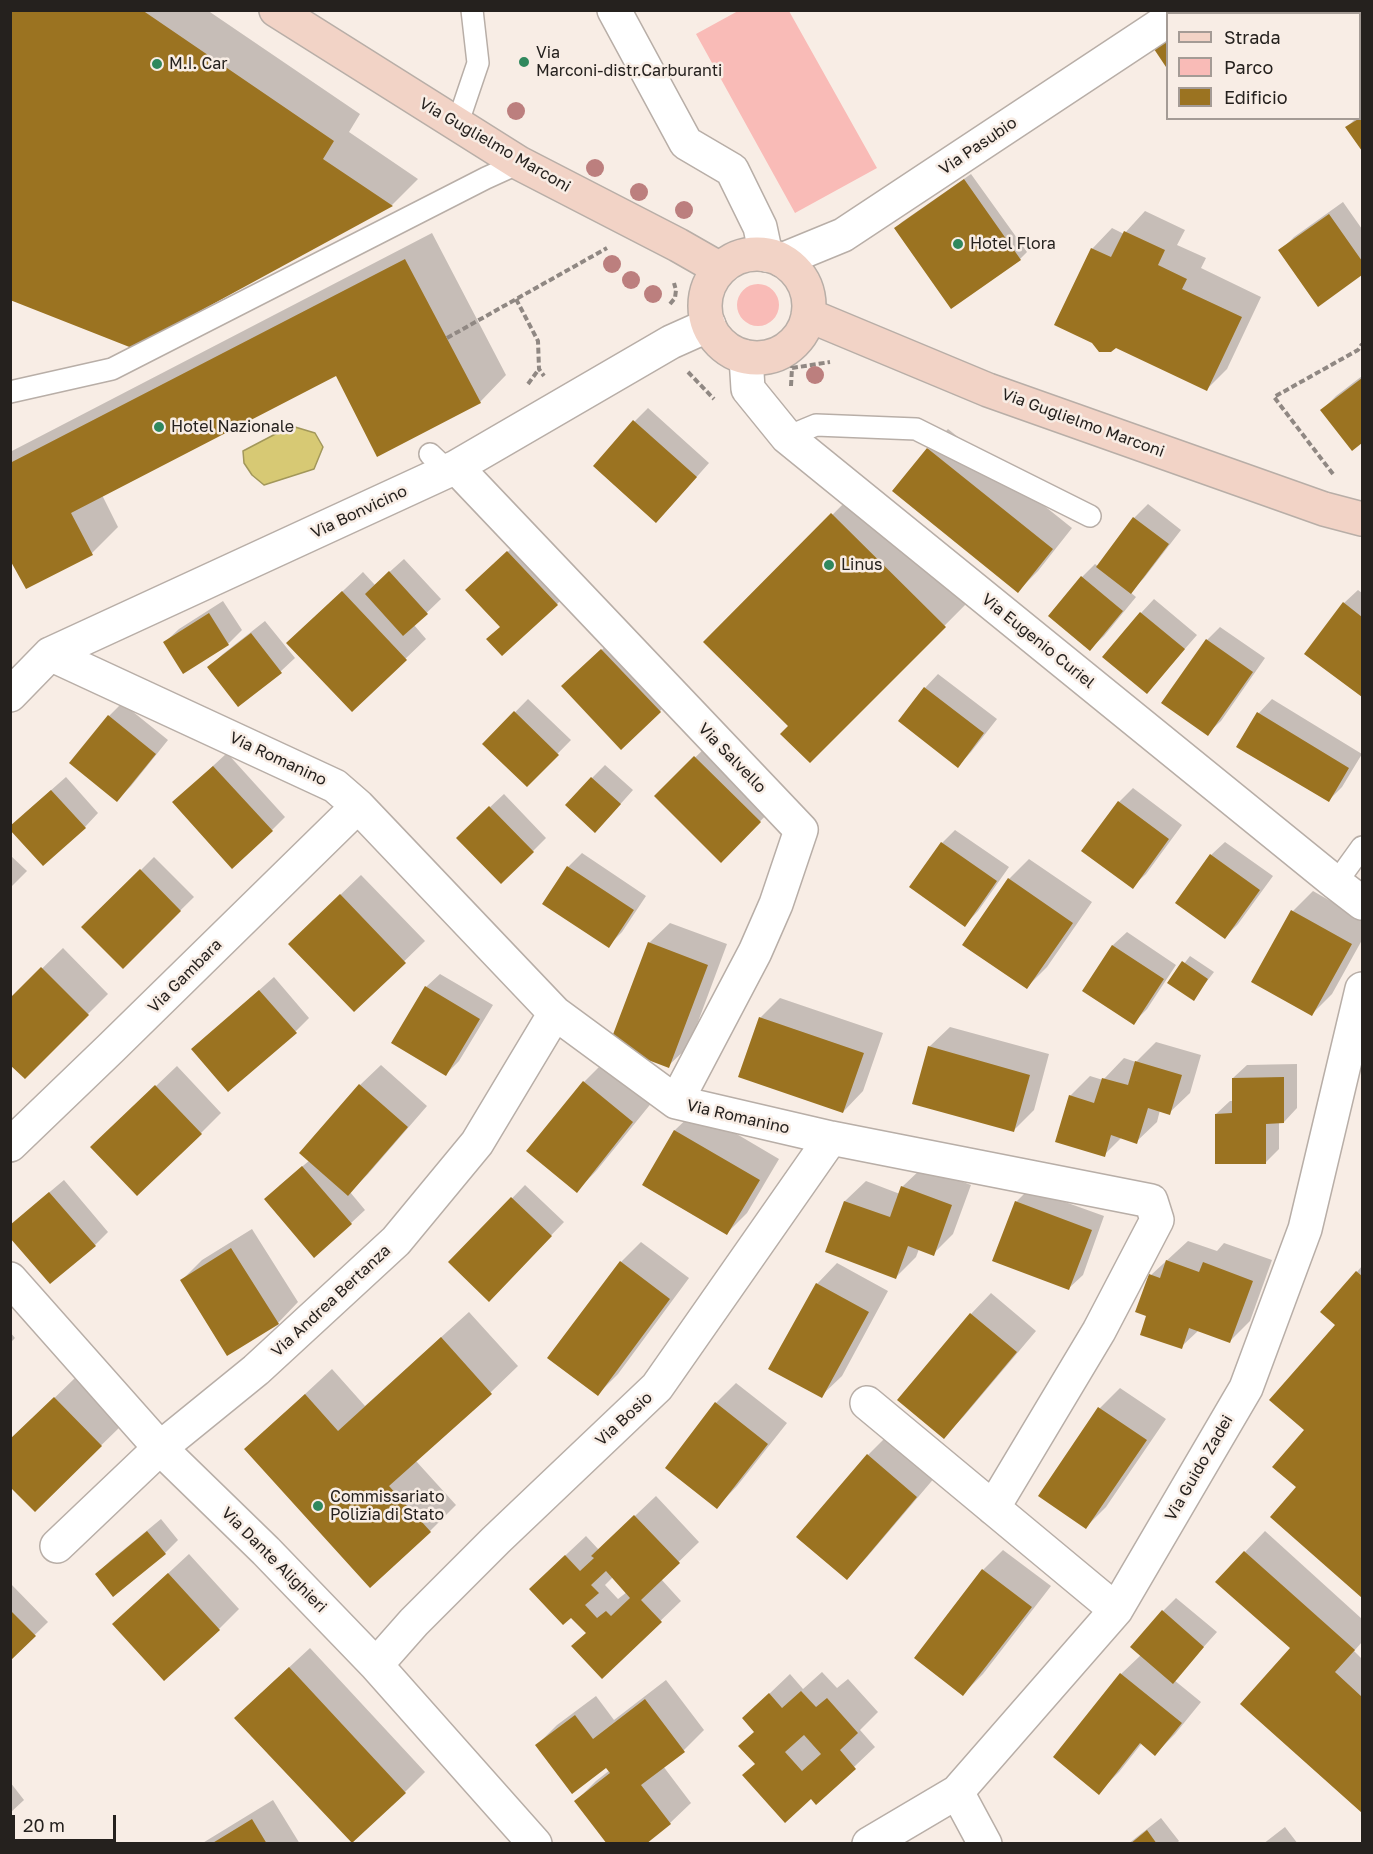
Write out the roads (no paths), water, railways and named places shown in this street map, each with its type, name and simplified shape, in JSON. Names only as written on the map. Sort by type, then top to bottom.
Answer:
[{"type":"main road","name":"Via Guglielmo Marconi","points":[[276,10],[519,163],[720,269]]},
{"type":"main road","points":[[749,254],[774,257],[795,270],[804,283],[808,299],[808,315],[803,330],[793,344],[779,353],[763,357],[746,357],[730,350],[717,339],[709,325],[705,310],[706,295],[711,281],[720,269],[733,259],[749,254]]},
{"type":"main road","name":"Via Guglielmo Marconi","points":[[808,315],[988,390],[1324,509],[1362,519]]},
{"type":"street","points":[[614,10],[686,143],[732,170],[774,257]]},
{"type":"street","name":"Via Pasubio","points":[[774,257],[843,235],[1166,21]]},
{"type":"street","name":"Via Bonvicino","points":[[10,695],[50,654],[445,464],[563,405],[670,342],[709,325]]},
{"type":"street","name":"Via Eugenio Curiel","points":[[746,357],[748,389],[787,437],[1362,903]]},
{"type":"street","name":"Via Salvello","points":[[445,464],[801,830],[776,904],[755,952],[676,1102]]},
{"type":"street","name":"Via Romanino","points":[[50,654],[335,786],[358,806],[555,1013],[676,1102],[831,1138],[1151,1201],[1156,1220],[1146,1240],[1099,1331],[993,1508]]},
{"type":"street","name":"Via Gambara","points":[[10,1145],[358,806]]},
{"type":"street","name":"Via Guido Zadei","points":[[869,1844],[957,1792],[1116,1610],[1246,1388],[1305,1229],[1362,989]]},
{"type":"street","name":"Via Andrea Bertanza","points":[[57,1546],[160,1448],[256,1370],[396,1241],[477,1143],[555,1013]]},
{"type":"street","name":"Via Bosio","points":[[376,1665],[414,1622],[496,1540],[657,1387],[831,1138]]},
{"type":"street","name":"Via Dante Alighieri","points":[[10,1280],[160,1448],[266,1551],[376,1665],[535,1844]]},
{"type":"street","points":[[867,1403],[1116,1610]]},
{"type":"street","points":[[957,1792],[985,1844]]},
{"type":"lane","points":[[457,125],[478,63],[472,10]]},
{"type":"lane","points":[[10,392],[112,369],[475,183],[519,163]]},
{"type":"lane","points":[[787,437],[816,425],[916,429],[1090,516]]},
{"type":"lane","points":[[1336,883],[1362,847]]},
{"type":"place","name":"Via Marconi-distr.Carburanti","points":[[524,62]]},
{"type":"place","name":"M.I. Car","points":[[157,64]]},
{"type":"place","name":"Hotel Flora","points":[[958,244]]},
{"type":"place","name":"Hotel Nazionale","points":[[159,427]]},
{"type":"place","name":"Linus","points":[[829,565]]},
{"type":"place","name":"Commissariato Polizia di Stato","points":[[318,1506]]}]
